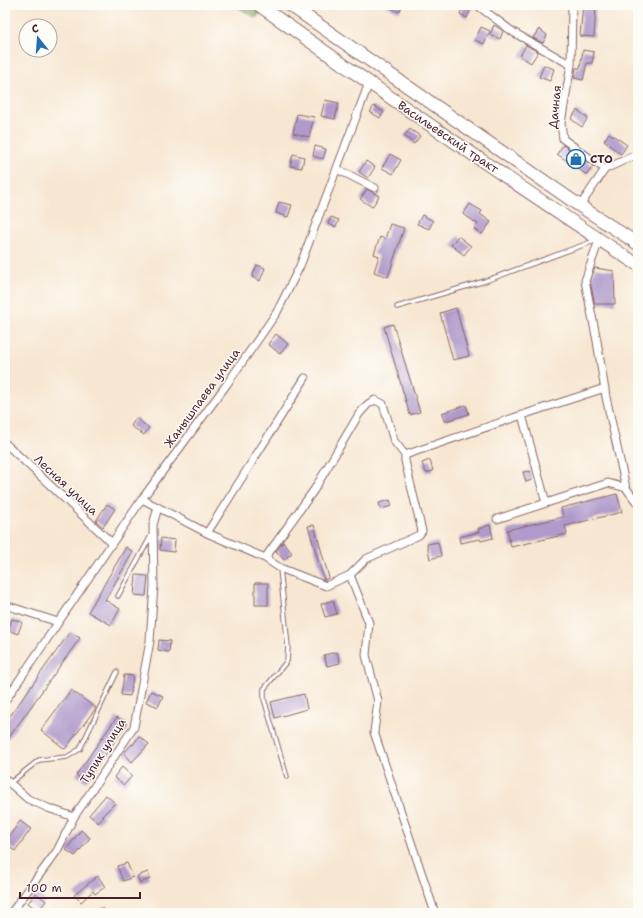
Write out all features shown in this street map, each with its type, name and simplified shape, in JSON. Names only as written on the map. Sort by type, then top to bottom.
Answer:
[{"type":"main road","name":"Васильевский тракт","points":[[259,5],[369,83],[538,199],[638,265]]},
{"type":"main road","name":"Васильевский тракт","points":[[290,5],[524,168],[638,244]]},
{"type":"main road","points":[[514,182],[524,168]]},
{"type":"main road","points":[[538,199],[549,185]]},
{"type":"street","points":[[477,5],[513,32],[571,66]]},
{"type":"street","name":"Дачная","points":[[572,5],[571,66],[561,123],[563,139],[605,169]]},
{"type":"street","name":"Жанышпаева улица","points":[[5,701],[142,499],[227,384],[277,312],[300,266],[369,83]]},
{"type":"street","points":[[580,206],[605,169],[638,154]]},
{"type":"street","points":[[337,169],[375,188]]},
{"type":"street","points":[[599,240],[585,281],[626,488],[638,504]]},
{"type":"street","points":[[207,533],[305,378]]},
{"type":"street","points":[[405,455],[605,388]]},
{"type":"street","points":[[142,499],[207,533],[265,558],[280,568],[326,586],[350,575],[366,558],[419,535],[422,531],[405,461],[405,455],[394,441],[383,404],[375,400],[368,404],[359,414],[314,490],[265,558]]},
{"type":"street","points":[[522,415],[546,503]]},
{"type":"street","name":"Лесная улица","points":[[5,443],[112,543]]},
{"type":"street","points":[[497,519],[608,483],[626,488]]},
{"type":"street","name":"Тупик улица","points":[[11,913],[56,851],[74,817],[134,727],[150,641],[154,586],[154,525],[158,507]]},
{"type":"street","points":[[350,575],[369,623],[366,656],[378,701],[374,732],[435,913]]},
{"type":"street","points":[[5,605],[58,622]]},
{"type":"street","points":[[8,781],[28,798],[48,808],[74,817]]},
{"type":"lane","points":[[397,307],[485,281],[599,240]]},
{"type":"lane","points":[[118,596],[154,531]]},
{"type":"lane","points":[[280,568],[288,647],[287,661],[264,689],[264,699],[287,777]]},
{"type":"lane","points":[[8,781],[39,760],[67,757],[80,749],[117,672]]},
{"type":"green space","points":[[234,5],[251,5],[261,12],[256,18]]},
{"type":"building","points":[[385,5],[403,5],[399,12]]},
{"type":"building","points":[[583,5],[596,5],[594,37],[580,36]]},
{"type":"building","points":[[463,6],[471,9],[467,18],[460,14]]},
{"type":"building","points":[[494,25],[503,31],[500,39],[490,35]]},
{"type":"building","points":[[481,27],[490,31],[484,44],[475,40]]},
{"type":"building","points":[[539,29],[547,35],[543,43],[533,38]]},
{"type":"building","points":[[526,45],[538,52],[531,63],[520,56]]},
{"type":"building","points":[[583,50],[594,52],[592,63],[587,63],[583,80],[574,78],[576,68],[580,68]]},
{"type":"building","points":[[544,65],[554,69],[550,81],[539,77]]},
{"type":"building","points":[[325,100],[339,103],[335,119],[321,116]]},
{"type":"building","points":[[374,106],[384,112],[380,118],[370,112]]},
{"type":"building","points":[[577,110],[588,118],[582,127],[571,119]]},
{"type":"building","points":[[297,114],[314,117],[309,137],[293,133]]},
{"type":"building","points":[[410,129],[420,136],[414,144],[404,136]]},
{"type":"building","points":[[609,133],[627,145],[621,154],[604,141]]},
{"type":"building","name":"СТО","points":[[563,145],[593,166],[587,175],[557,154]]},
{"type":"building","points":[[315,146],[326,149],[323,159],[313,156]]},
{"type":"building","points":[[293,154],[304,157],[302,168],[290,166]]},
{"type":"building","points":[[390,154],[401,160],[393,174],[382,168]]},
{"type":"building","points":[[366,161],[375,167],[368,178],[359,172]]},
{"type":"building","points":[[367,189],[379,196],[372,207],[360,199]]},
{"type":"building","points":[[279,202],[292,205],[288,217],[276,213]]},
{"type":"building","points":[[470,204],[482,211],[480,214],[491,222],[482,234],[474,229],[478,224],[463,214]]},
{"type":"building","points":[[422,215],[433,221],[429,229],[417,224]]},
{"type":"building","points":[[331,217],[339,220],[336,227],[328,224]]},
{"type":"building","points":[[390,224],[404,228],[388,277],[374,272],[379,256],[374,254],[380,237],[385,239]]},
{"type":"building","points":[[458,236],[471,246],[464,255],[451,245]]},
{"type":"building","points":[[257,265],[265,268],[260,281],[252,277]]},
{"type":"building","points":[[595,268],[614,271],[615,304],[595,304],[590,282]]},
{"type":"building","points":[[456,308],[469,356],[453,360],[440,313]]},
{"type":"building","points":[[393,324],[420,412],[410,415],[384,327]]},
{"type":"building","points":[[276,334],[288,344],[280,354],[268,344]]},
{"type":"building","points":[[466,405],[469,414],[445,421],[442,413]]},
{"type":"building","points":[[136,418],[149,428],[144,435],[131,426]]},
{"type":"building","points":[[430,460],[433,471],[426,473],[422,463]]},
{"type":"building","points":[[530,471],[532,480],[526,482],[523,472]]},
{"type":"building","points":[[617,494],[622,512],[565,526],[567,534],[511,547],[507,530],[563,517],[561,508]]},
{"type":"building","points":[[390,500],[392,506],[381,509],[379,503]]},
{"type":"building","points":[[107,504],[115,509],[103,527],[96,521]]},
{"type":"building","points":[[314,525],[329,578],[324,580],[308,526]]},
{"type":"building","points":[[490,525],[493,538],[460,543],[459,537],[479,532],[478,529]]},
{"type":"building","points":[[161,538],[175,540],[174,552],[160,550]]},
{"type":"building","points":[[283,542],[292,553],[284,560],[276,551]]},
{"type":"building","points":[[438,542],[441,556],[430,559],[427,544]]},
{"type":"building","points":[[126,547],[133,552],[105,600],[120,609],[111,625],[88,612]]},
{"type":"building","points":[[136,575],[148,576],[146,596],[134,595]]},
{"type":"building","points":[[255,583],[268,583],[268,605],[255,605]]},
{"type":"building","points":[[333,600],[337,614],[325,617],[321,604]]},
{"type":"building","points":[[12,619],[22,622],[18,634],[8,630]]},
{"type":"building","points":[[70,632],[80,638],[5,743],[5,723]]},
{"type":"building","points":[[159,640],[170,641],[169,652],[158,650]]},
{"type":"building","points":[[337,652],[340,663],[327,666],[324,655]]},
{"type":"building","points":[[124,675],[133,676],[130,696],[121,695]]},
{"type":"building","points":[[71,690],[96,708],[65,749],[41,730]]},
{"type":"building","points":[[151,691],[163,696],[158,707],[146,702]]},
{"type":"building","points":[[304,694],[307,709],[275,718],[271,702]]},
{"type":"building","points":[[117,717],[127,724],[86,782],[76,775]]},
{"type":"building","points":[[139,736],[149,744],[132,762],[124,753],[132,744],[133,745]]},
{"type":"building","points":[[122,767],[132,776],[124,785],[114,777]]},
{"type":"building","points":[[106,795],[115,803],[102,816],[104,817],[98,823],[89,815]]},
{"type":"building","points":[[20,821],[31,829],[15,851],[5,844],[5,842]]},
{"type":"building","points":[[81,830],[90,838],[75,856],[66,850]]},
{"type":"building","points":[[127,863],[133,877],[123,881],[117,866]]},
{"type":"building","points":[[148,872],[150,879],[140,883],[137,876]]},
{"type":"building","points":[[98,876],[105,887],[95,894],[93,891],[81,902],[74,895]]},
{"type":"building","points":[[36,893],[46,901],[38,911],[28,903]]},
{"type":"place","name":"СТО","points":[[576,159]]}]
